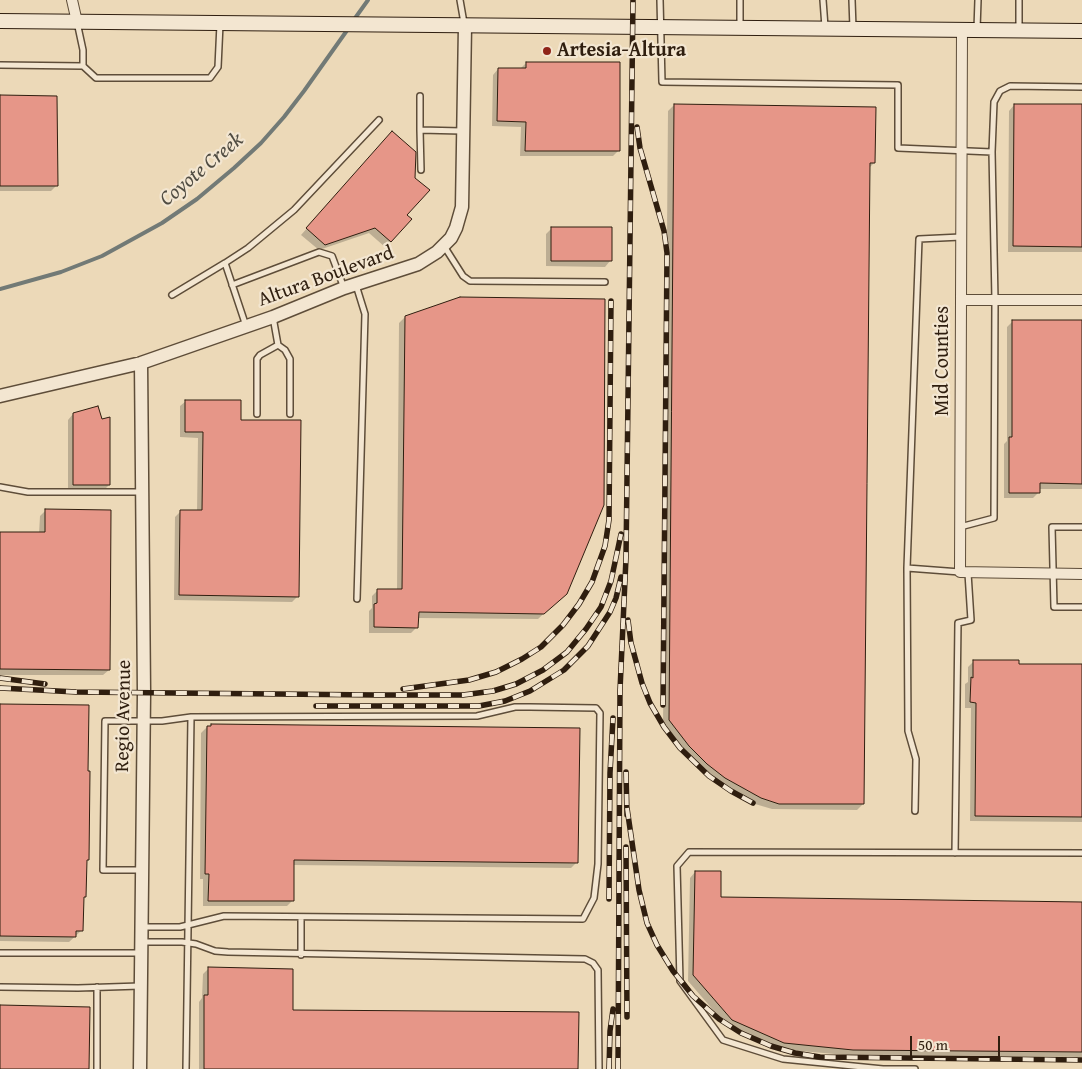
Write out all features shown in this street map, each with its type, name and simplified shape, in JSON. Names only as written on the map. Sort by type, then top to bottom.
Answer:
[{"type":"main road","points":[[0,21],[1082,31]]},
{"type":"street","points":[[72,0],[77,22]]},
{"type":"street","name":"Altura Boulevard","points":[[0,396],[141,364],[418,264],[444,246],[456,228],[462,207],[465,26]]},
{"type":"street","name":"Mid Counties","points":[[962,29],[960,527],[964,572]]},
{"type":"street","points":[[961,300],[1082,300]]},
{"type":"street","name":"Regio Avenue","points":[[140,1069],[143,721],[141,364]]},
{"type":"street","points":[[964,572],[1082,574]]},
{"type":"lane","points":[[460,0],[465,26]]},
{"type":"lane","points":[[660,0],[659,27],[662,82],[898,84],[898,148],[992,152]]},
{"type":"lane","points":[[740,0],[740,28]]},
{"type":"lane","points":[[823,0],[825,28]]},
{"type":"lane","points":[[852,0],[853,28]]},
{"type":"lane","points":[[977,29],[978,0]]},
{"type":"lane","points":[[1019,0],[1019,30]]},
{"type":"lane","points":[[77,22],[83,50],[83,66]]},
{"type":"lane","points":[[0,65],[83,66],[96,78],[210,78],[218,68],[220,24]]},
{"type":"lane","points":[[960,527],[994,518],[995,300],[992,152],[994,102],[1000,91],[1010,86],[1082,87]]},
{"type":"lane","points":[[420,96],[421,170]]},
{"type":"lane","points":[[172,295],[248,248],[294,210],[379,120]]},
{"type":"lane","points":[[420,130],[463,131]]},
{"type":"lane","points":[[915,811],[916,759],[908,731],[907,568],[919,238],[961,237]]},
{"type":"lane","points":[[444,246],[463,276],[470,281],[605,282]]},
{"type":"lane","points":[[232,285],[319,252],[332,256],[365,314],[357,599]]},
{"type":"lane","points":[[225,263],[246,326]]},
{"type":"lane","points":[[273,317],[278,346]]},
{"type":"lane","points":[[278,346],[285,350],[290,359],[290,414]]},
{"type":"lane","points":[[257,414],[257,359],[260,355],[278,346]]},
{"type":"lane","points":[[0,487],[28,492],[142,492]]},
{"type":"lane","points":[[1082,527],[1052,527],[1054,607],[1082,607]]},
{"type":"lane","points":[[907,568],[964,572],[971,620],[958,622],[955,853]]},
{"type":"lane","points":[[141,870],[104,870],[105,720],[162,721],[191,717],[477,716],[515,707],[596,708],[600,713],[598,864],[594,898],[583,920],[224,916],[171,928],[141,926]]},
{"type":"lane","points":[[186,1069],[191,717]]},
{"type":"lane","points":[[915,1069],[883,1069],[783,1059],[723,1040],[680,981],[678,866],[689,852],[1082,853]]},
{"type":"lane","points":[[300,917],[301,955]]},
{"type":"lane","points":[[0,953],[141,947],[187,942],[221,952],[585,959],[593,963],[598,970],[599,1069]]},
{"type":"lane","points":[[0,987],[140,986]]},
{"type":"lane","points":[[97,1069],[98,987]]},
{"type":"building","points":[[526,62],[620,62],[620,151],[525,151],[526,122],[497,121],[498,68],[526,68]]},
{"type":"building","points":[[0,95],[57,96],[58,186],[0,186]]},
{"type":"building","points":[[674,104],[876,107],[875,163],[870,163],[864,804],[779,804],[761,798],[725,778],[707,764],[689,746],[669,720]]},
{"type":"building","points":[[1014,104],[1082,104],[1082,247],[1013,246]]},
{"type":"building","points":[[392,131],[416,152],[415,178],[430,190],[407,215],[412,219],[391,242],[375,228],[325,245],[306,228]]},
{"type":"building","points":[[551,227],[612,227],[612,261],[551,261]]},
{"type":"building","points":[[460,297],[605,299],[604,505],[567,594],[544,614],[419,612],[418,628],[374,627],[374,604],[377,603],[377,589],[402,589],[405,316]]},
{"type":"building","points":[[1012,320],[1082,320],[1082,484],[1040,483],[1040,493],[1009,493],[1009,437],[1012,437]]},
{"type":"building","points":[[185,400],[241,400],[241,420],[301,420],[299,597],[179,595],[180,510],[202,510],[203,432],[185,432]]},
{"type":"building","points":[[98,406],[102,419],[110,417],[110,485],[73,485],[73,413]]},
{"type":"building","points":[[45,509],[111,510],[110,670],[0,669],[0,532],[45,532]]},
{"type":"building","points":[[973,660],[1019,660],[1019,664],[1082,664],[1082,817],[975,816],[976,703],[970,702]]},
{"type":"building","points":[[0,704],[89,705],[89,860],[87,860],[83,931],[76,931],[76,937],[0,936]]},
{"type":"building","points":[[211,724],[580,728],[578,863],[294,860],[294,901],[208,901],[209,874],[205,874],[207,726],[211,726]]},
{"type":"building","points":[[695,871],[721,871],[721,897],[1082,902],[1082,1052],[853,1050],[784,1043],[732,1020],[693,975]]},
{"type":"building","points":[[208,967],[293,969],[293,1010],[579,1012],[578,1069],[204,1069],[204,995],[208,995]]},
{"type":"building","points":[[0,1005],[90,1007],[89,1069],[0,1069]]},
{"type":"waterway","name":"Coyote Creek","points":[[353,21],[368,0]]},
{"type":"waterway","name":"Coyote Creek","points":[[0,289],[61,272],[102,256],[162,223],[197,199],[261,143],[304,91],[348,29]]},
{"type":"railway","points":[[618,1069],[620,690],[626,558],[633,0]]},
{"type":"railway","points":[[637,127],[640,148],[664,231],[667,253],[663,705]]},
{"type":"railway","points":[[403,689],[469,680],[496,672],[522,659],[541,647],[563,625],[579,604],[592,582],[605,546],[609,520],[611,301]]},
{"type":"railway","points":[[0,688],[76,692],[377,695],[463,695],[493,691],[516,684],[543,670],[567,652],[586,629],[601,607],[611,581],[621,534]]},
{"type":"railway","points":[[316,706],[479,706],[505,701],[530,691],[564,670],[588,646],[610,612],[616,598],[621,577]]},
{"type":"railway","points":[[628,620],[631,643],[642,683],[650,703],[664,727],[680,748],[709,776],[753,803]]},
{"type":"railway","points":[[0,678],[45,684]]},
{"type":"railway","points":[[609,899],[610,773],[613,718]]},
{"type":"railway","points":[[626,772],[627,815]]},
{"type":"railway","points":[[627,808],[639,890],[647,923],[657,945],[673,971],[693,996],[719,1019],[741,1033],[771,1046],[795,1053],[820,1057],[1082,1060]]},
{"type":"railway","points":[[626,847],[627,1017]]},
{"type":"railway","points":[[609,1069],[610,1031],[613,1009]]},
{"type":"place","name":"Artesia-Altura","points":[[547,51]]}]
